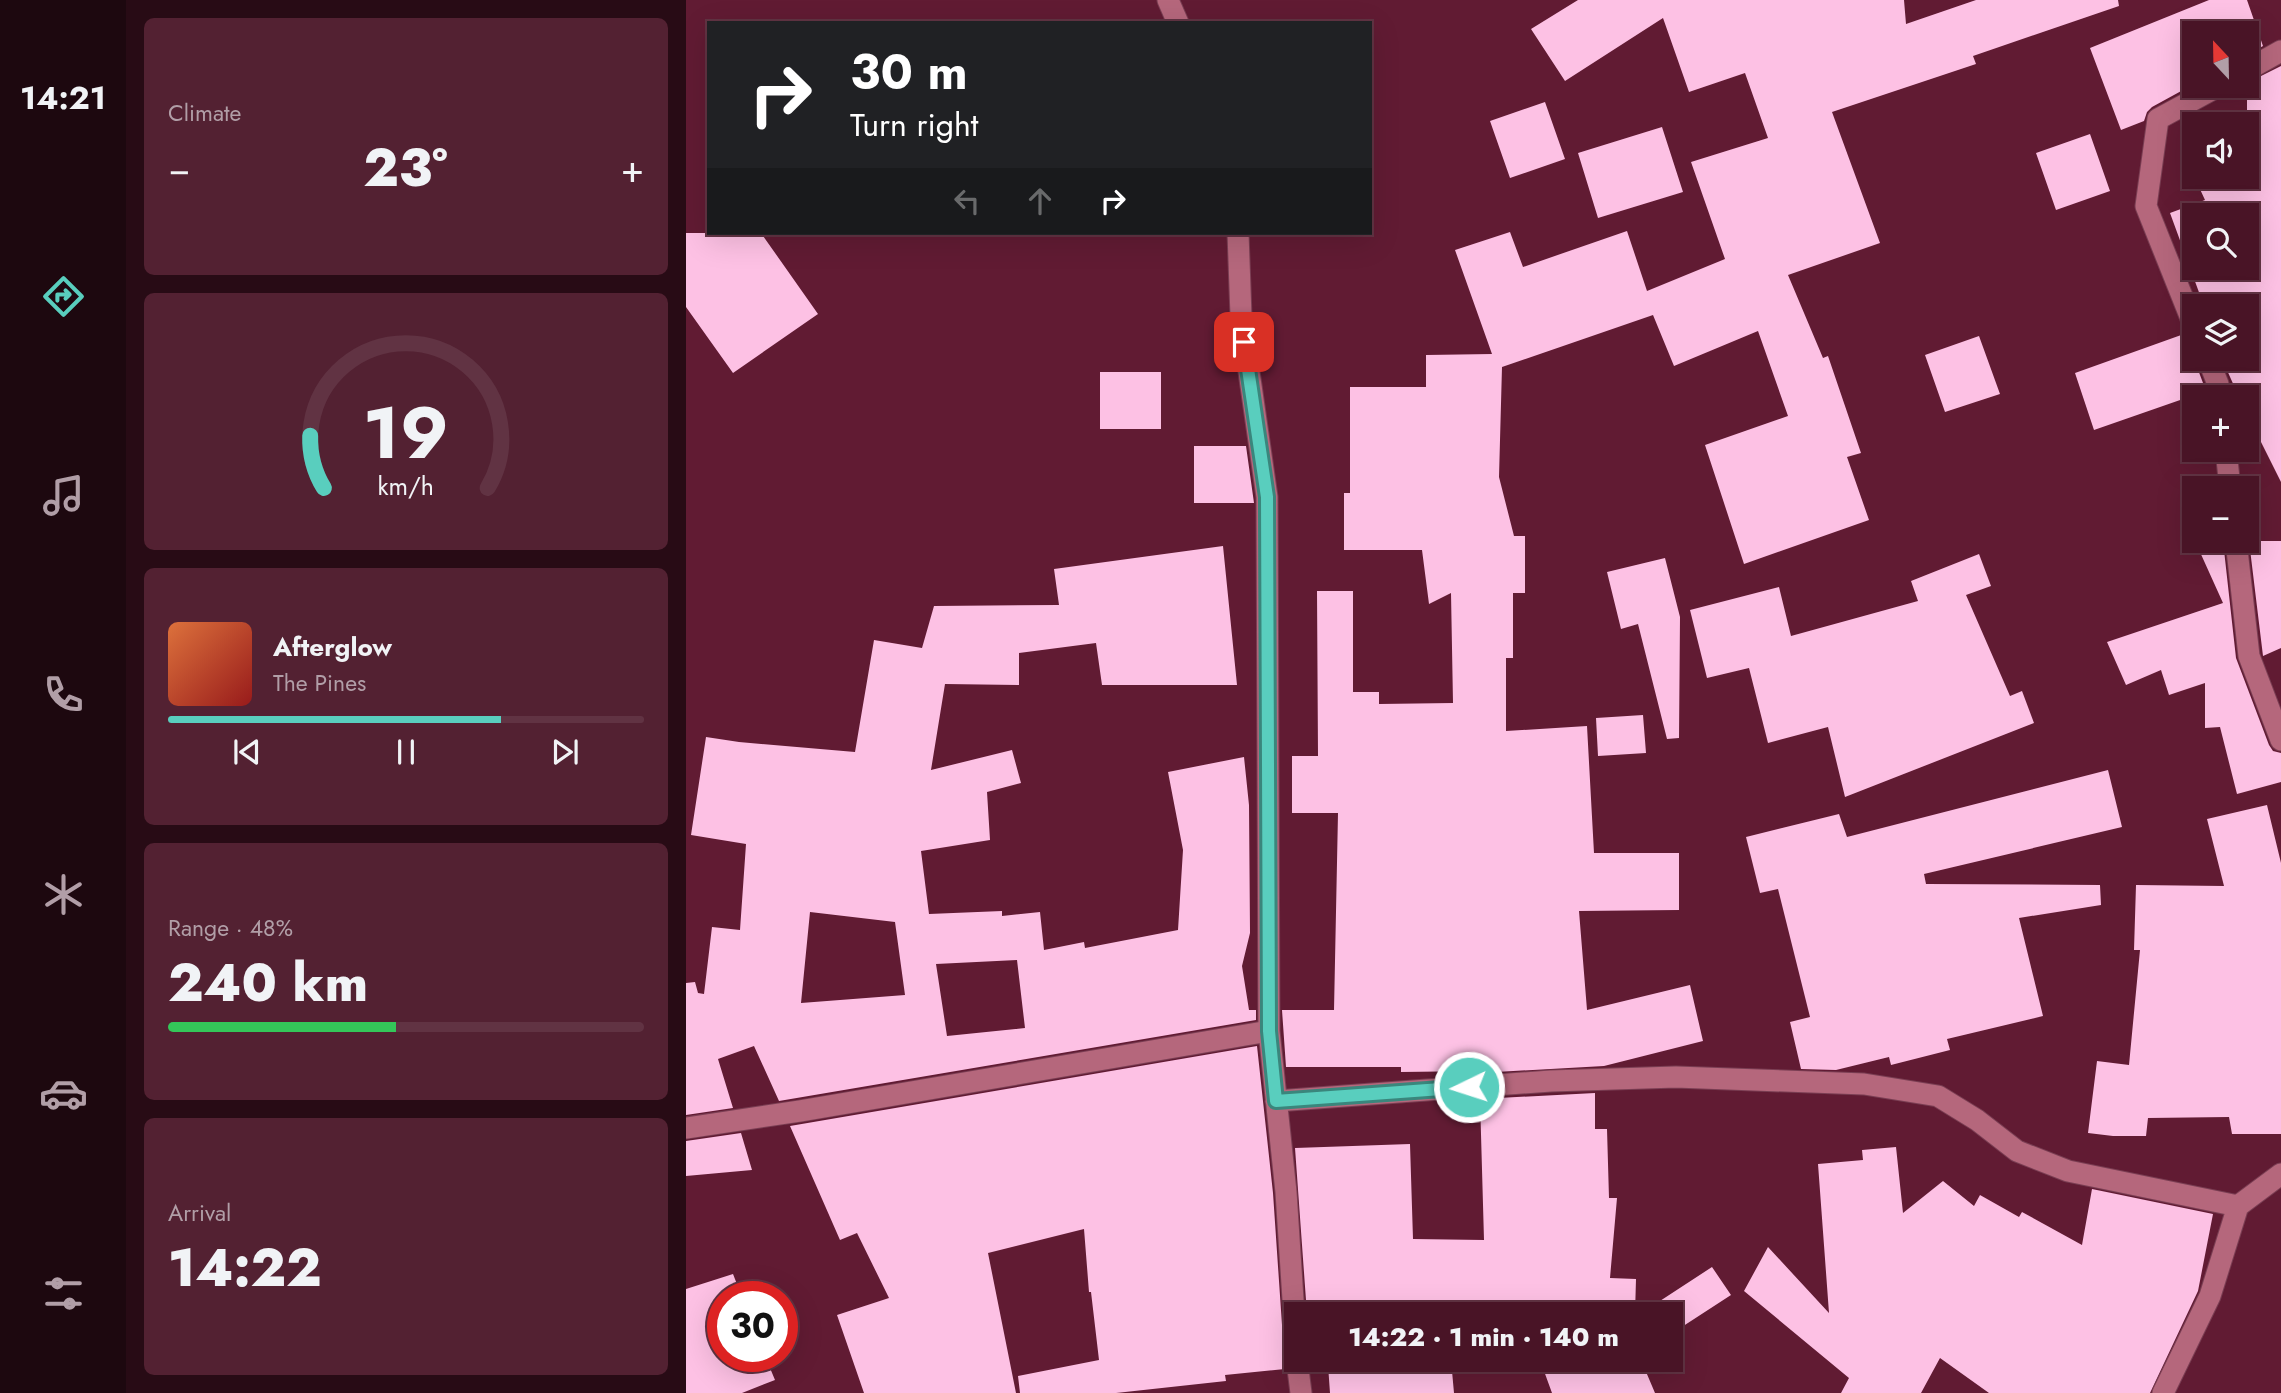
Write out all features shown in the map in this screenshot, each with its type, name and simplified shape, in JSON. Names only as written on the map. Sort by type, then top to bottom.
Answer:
[{"type":"street","points":[[1168,0],[1177,21]]},
{"type":"street","points":[[2259,63],[2281,51]]},
{"type":"street","points":[[2182,296],[2146,206],[2158,119],[2197,98]]},
{"type":"street","points":[[1238,235],[1241,316],[1267,497],[1269,1031],[1286,1192],[1301,1393]]},
{"type":"street","points":[[2237,553],[2249,656],[2281,740]]},
{"type":"street","points":[[686,1128],[1269,1031]]},
{"type":"street","points":[[1276,1101],[1579,1080],[1676,1077],[1864,1084],[1938,1096],[1976,1120],[2017,1152],[2068,1171],[2238,1206]]},
{"type":"street","points":[[2164,1393],[2210,1296],[2238,1206],[2281,1174]]},
{"type":"building","points":[[1578,0],[1904,0],[1906,24],[1976,0],[2118,0],[2119,6],[1973,56],[1976,64],[1832,112],[1880,243],[1788,275],[1823,358],[1828,356],[1861,453],[1847,457],[1869,520],[1744,564],[1705,445],[1788,416],[1758,331],[1674,366],[1653,315],[1502,367],[1499,477],[1514,536],[1525,536],[1525,593],[1513,593],[1513,658],[1506,658],[1506,731],[1587,726],[1594,853],[1679,853],[1679,910],[1579,911],[1587,1010],[1690,985],[1703,1041],[1604,1066],[1479,1073],[1401,1072],[1401,1067],[1286,1067],[1282,1010],[1334,1010],[1338,813],[1292,813],[1292,756],[1318,756],[1317,591],[1353,591],[1353,692],[1379,692],[1379,704],[1453,703],[1451,593],[1429,604],[1422,550],[1344,550],[1344,493],[1350,493],[1350,387],[1426,387],[1426,355],[1492,354],[1455,250],[1510,232],[1523,267],[1627,231],[1647,291],[1725,259],[1691,162],[1768,138],[1745,73],[1689,92],[1663,18],[1565,81],[1531,29]]},
{"type":"building","points":[[2209,0],[2247,0],[2254,21],[2182,21],[2182,91],[2152,107],[2144,121],[2121,130],[2090,48]]},
{"type":"building","points":[[2281,66],[2281,482],[2259,438],[2259,385],[2234,385],[2227,371],[2259,371],[2259,294],[2200,294],[2194,280],[2259,280],[2259,203],[2197,203],[2205,200],[2200,189],[2259,189],[2259,112],[2247,112],[2247,98],[2259,98],[2259,77]]},
{"type":"building","points":[[1545,102],[1565,159],[1510,178],[1490,121]]},
{"type":"building","points":[[1662,127],[1683,192],[1598,218],[1578,153]]},
{"type":"building","points":[[2090,134],[2110,191],[2056,210],[2036,153]]},
{"type":"building","points":[[2182,209],[2182,246],[2170,213]]},
{"type":"building","points":[[686,233],[762,235],[818,314],[733,373],[686,307]]},
{"type":"building","points":[[2182,335],[2182,371],[2198,371],[2204,385],[2182,385],[2182,399],[2094,430],[2075,373]]},
{"type":"building","points":[[1979,336],[2000,394],[1945,412],[1925,355]]},
{"type":"building","points":[[1100,372],[1161,372],[1161,429],[1100,429]]},
{"type":"building","points":[[1194,446],[1246,446],[1254,503],[1194,503]]},
{"type":"building","points":[[2259,541],[2281,541],[2281,648],[2263,656],[2250,553],[2259,553]]},
{"type":"building","points":[[1223,546],[1237,685],[1102,685],[1096,643],[1019,653],[1019,685],[945,684],[931,770],[1012,750],[1021,783],[987,792],[990,840],[921,851],[929,914],[1002,911],[1002,916],[1040,912],[1044,950],[1084,942],[1085,948],[1178,930],[1183,850],[1168,772],[1244,757],[1249,805],[1250,933],[1242,966],[1249,1010],[1256,1010],[1256,1020],[779,1101],[754,1046],[718,1059],[733,1108],[686,1115],[686,983],[695,982],[698,993],[704,994],[712,927],[740,930],[746,844],[691,835],[706,737],[855,752],[874,640],[922,648],[934,606],[1059,605],[1054,569]],"holes":[[[810,912],[895,922],[905,995],[801,1003]],[[1017,960],[1025,1028],[947,1036],[936,964]]]},
{"type":"building","points":[[2200,553],[2224,553],[2236,658],[2269,745],[2273,751],[2281,753],[2281,782],[2237,794],[2220,727],[2205,728],[2205,683],[2169,695],[2161,670],[2126,685],[2107,642],[2223,603]]},
{"type":"building","points":[[1979,554],[1991,586],[1966,595],[2010,696],[2022,691],[2034,723],[1845,797],[1828,727],[1768,743],[1749,668],[1707,678],[1690,610],[1779,587],[1791,636],[1918,601],[1911,581]]},
{"type":"building","points":[[1665,558],[1680,617],[1679,738],[1667,739],[1638,624],[1621,629],[1607,572]]},
{"type":"building","points":[[1643,715],[1646,753],[1598,756],[1596,718]]},
{"type":"building","points":[[2108,770],[2122,827],[1924,874],[1926,884],[2100,885],[2101,905],[2019,918],[2043,1016],[1947,1039],[1950,1050],[1891,1065],[1889,1057],[1836,1070],[1801,1069],[1790,1022],[1810,1017],[1778,889],[1760,893],[1746,837],[1839,814],[1847,837]]},
{"type":"building","points":[[2267,805],[2281,863],[2281,1134],[2232,1134],[2229,1117],[2148,1118],[2146,1136],[2088,1133],[2097,1061],[2129,1065],[2140,950],[2134,950],[2136,885],[2224,886],[2207,819]]},
{"type":"building","points":[[1257,1046],[1273,1193],[1284,1369],[1225,1375],[1226,1381],[1116,1393],[1020,1393],[1018,1376],[1099,1360],[1089,1292],[1084,1229],[988,1253],[1016,1393],[864,1393],[837,1315],[889,1298],[857,1233],[840,1240],[790,1126]]},
{"type":"building","points":[[1595,1093],[1595,1129],[1607,1129],[1609,1198],[1617,1198],[1610,1278],[1636,1279],[1635,1302],[1306,1302],[1295,1148],[1410,1144],[1413,1239],[1484,1240],[1480,1099]]},
{"type":"building","points":[[741,1133],[752,1170],[686,1176],[686,1141]]},
{"type":"building","points":[[1896,1147],[1903,1213],[1943,1181],[1974,1206],[1980,1195],[2019,1217],[2022,1212],[2082,1245],[2092,1189],[2213,1214],[2198,1291],[2150,1393],[1989,1393],[1940,1358],[1921,1393],[1841,1393],[1849,1378],[1744,1291],[1768,1247],[1829,1313],[1818,1164],[1863,1160],[1862,1150]]},
{"type":"building","points":[[1712,1267],[1731,1295],[1683,1326],[1683,1302],[1658,1302]]},
{"type":"building","points":[[733,1274],[736,1281],[711,1281]]},
{"type":"building","points":[[707,1282],[707,1372],[772,1372],[775,1380],[742,1393],[686,1393],[686,1289]]},
{"type":"building","points":[[1328,1372],[1452,1372],[1454,1393],[1330,1393]]},
{"type":"building","points":[[1544,1372],[1646,1372],[1655,1393],[1552,1393]]},
{"type":"route","points":[[1244,342],[1267,497],[1269,1031],[1276,1101],[1469,1087]]}]
